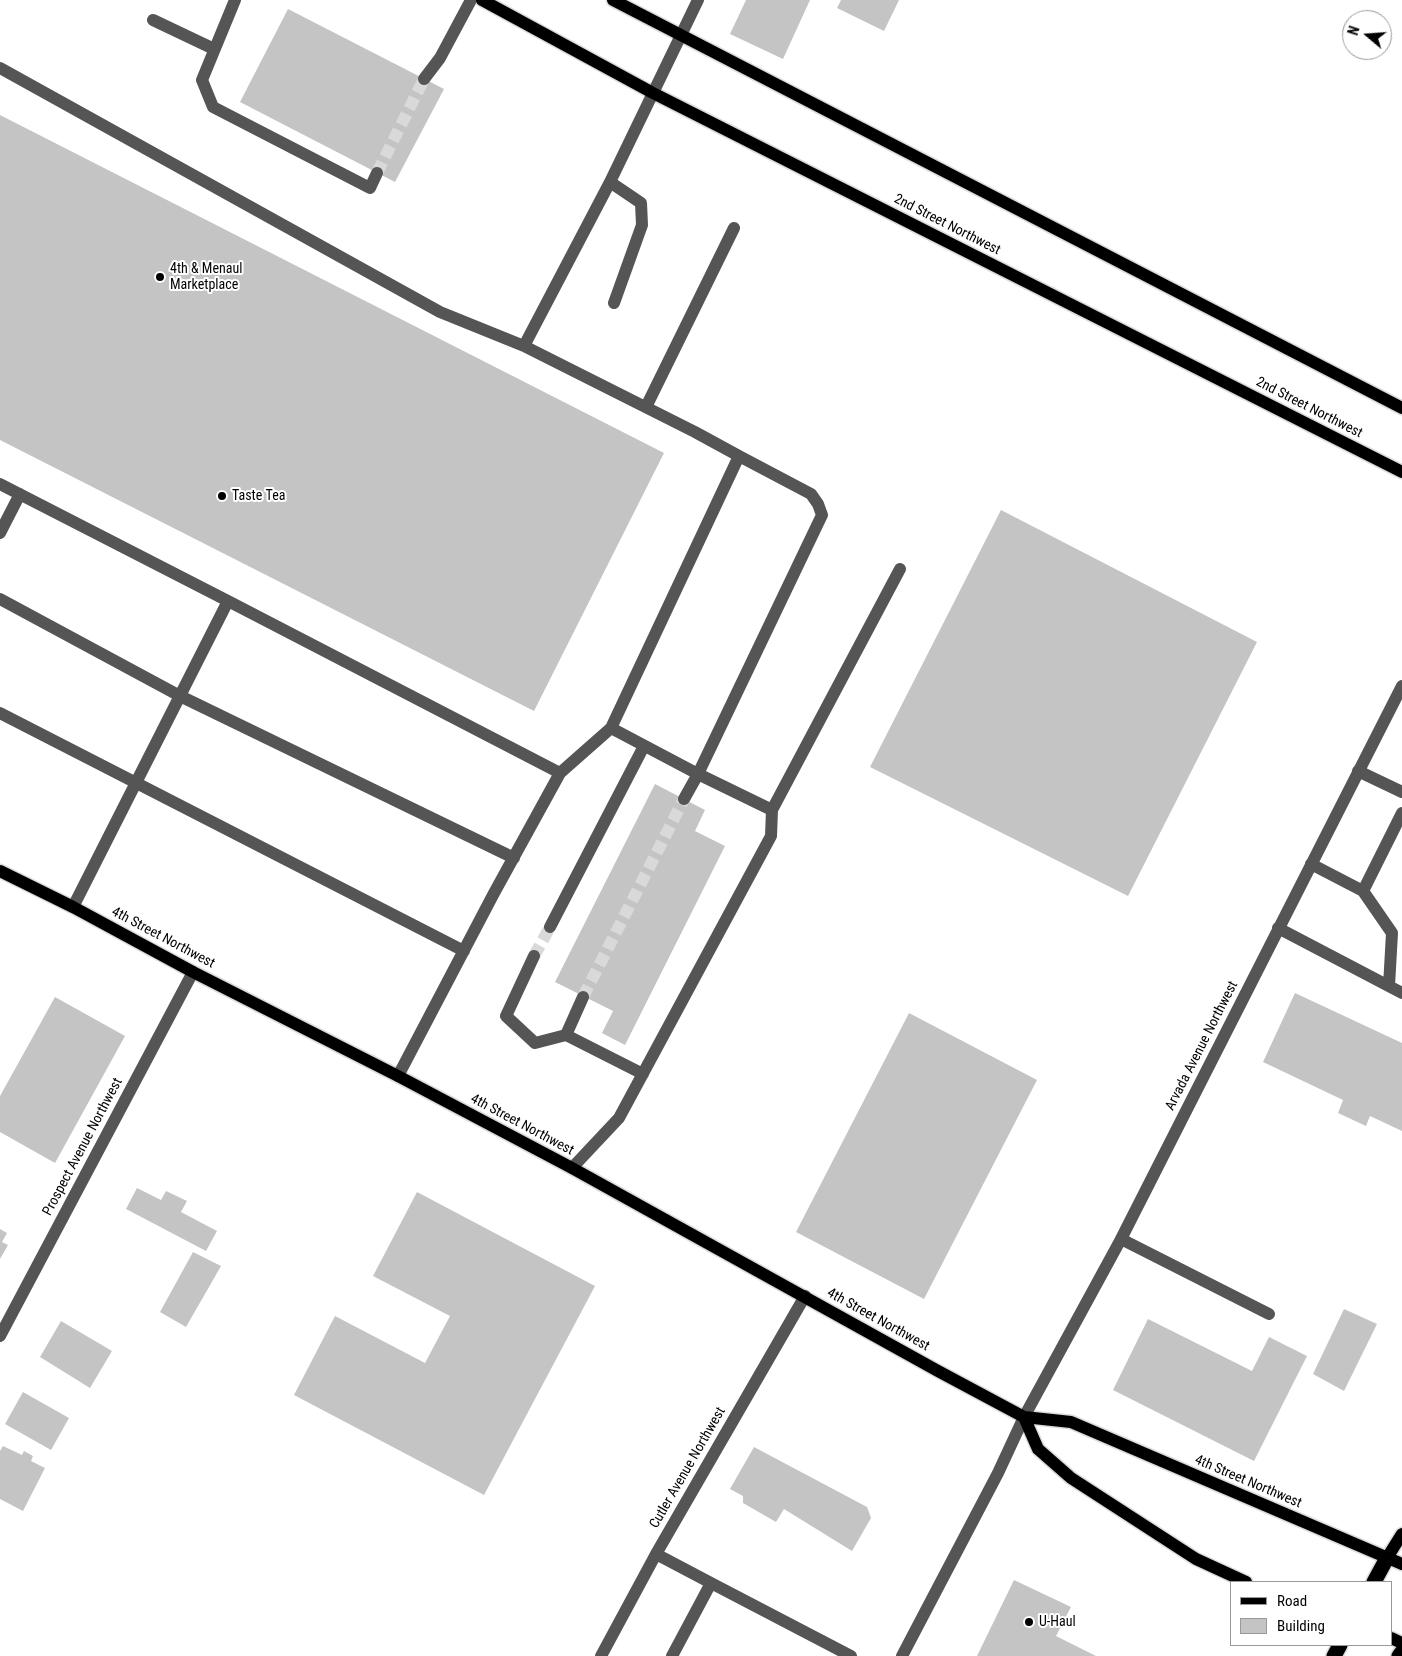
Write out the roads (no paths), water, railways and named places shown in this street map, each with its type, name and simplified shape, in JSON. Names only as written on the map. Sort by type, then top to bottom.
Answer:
[{"type":"highway","points":[[1375,1581],[1387,1558]]},
{"type":"highway","points":[[1399,1656],[1402,1652]]},
{"type":"main road","name":"2nd Street Northwest","points":[[482,0],[653,93],[1402,472]]},
{"type":"main road","points":[[614,0],[1402,408]]},
{"type":"main road","name":"4th Street Northwest","points":[[0,870],[572,1168],[1024,1418],[1071,1422],[1402,1564]]},
{"type":"main road","points":[[1024,1418],[1038,1450],[1071,1478],[1196,1560],[1244,1581]]},
{"type":"main road","points":[[1387,1558],[1402,1534]]},
{"type":"street","points":[[235,0],[202,80],[213,107],[370,188],[377,173]]},
{"type":"street","points":[[424,79],[440,58],[471,0]]},
{"type":"street","points":[[524,346],[610,182],[698,0]]},
{"type":"street","points":[[153,20],[214,49]]},
{"type":"street","points":[[0,68],[440,312],[524,346],[646,407],[811,494],[818,504],[822,516],[698,774],[684,799]]},
{"type":"street","points":[[610,182],[641,203],[642,225],[614,303]]},
{"type":"street","points":[[646,407],[734,228]]},
{"type":"street","points":[[398,1076],[560,773],[611,728],[740,456]]},
{"type":"street","points":[[0,484],[560,773]]},
{"type":"street","points":[[0,533],[20,494]]},
{"type":"street","points":[[572,1168],[619,1118],[771,836],[772,810],[900,569]]},
{"type":"street","points":[[0,599],[180,696],[514,858]]},
{"type":"street","points":[[73,908],[228,601]]},
{"type":"street","name":"Arvada Avenue Northwest","points":[[902,1656],[998,1473],[1024,1418],[1121,1239],[1402,686]]},
{"type":"street","points":[[0,713],[464,951]]},
{"type":"street","points":[[611,728],[698,774],[772,810]]},
{"type":"street","points":[[550,927],[644,746]]},
{"type":"street","points":[[1358,771],[1402,792]]},
{"type":"street","points":[[1363,891],[1402,813]]},
{"type":"street","points":[[1311,864],[1363,891],[1392,932],[1389,986]]},
{"type":"street","points":[[1278,928],[1402,993]]},
{"type":"street","points":[[534,956],[506,1016],[535,1043],[566,1035],[643,1074]]},
{"type":"street","name":"Prospect Avenue Northwest","points":[[0,1336],[193,972]]},
{"type":"street","points":[[566,1035],[584,997]]},
{"type":"street","points":[[1121,1239],[1270,1314]]},
{"type":"street","name":"Cutler Avenue Northwest","points":[[601,1656],[656,1554],[805,1296]]},
{"type":"street","points":[[656,1554],[852,1656]]},
{"type":"street","points":[[672,1656],[711,1582]]},
{"type":"tunnel","points":[[377,173],[424,79]]},
{"type":"tunnel","points":[[583,997],[684,799]]},
{"type":"tunnel","points":[[534,956],[550,927]]},
{"type":"place","name":"4th & Menaul Marketplace","points":[[160,277]]},
{"type":"place","name":"Taste Tea","points":[[222,496]]},
{"type":"place","name":"U-Haul","points":[[1029,1622]]}]
